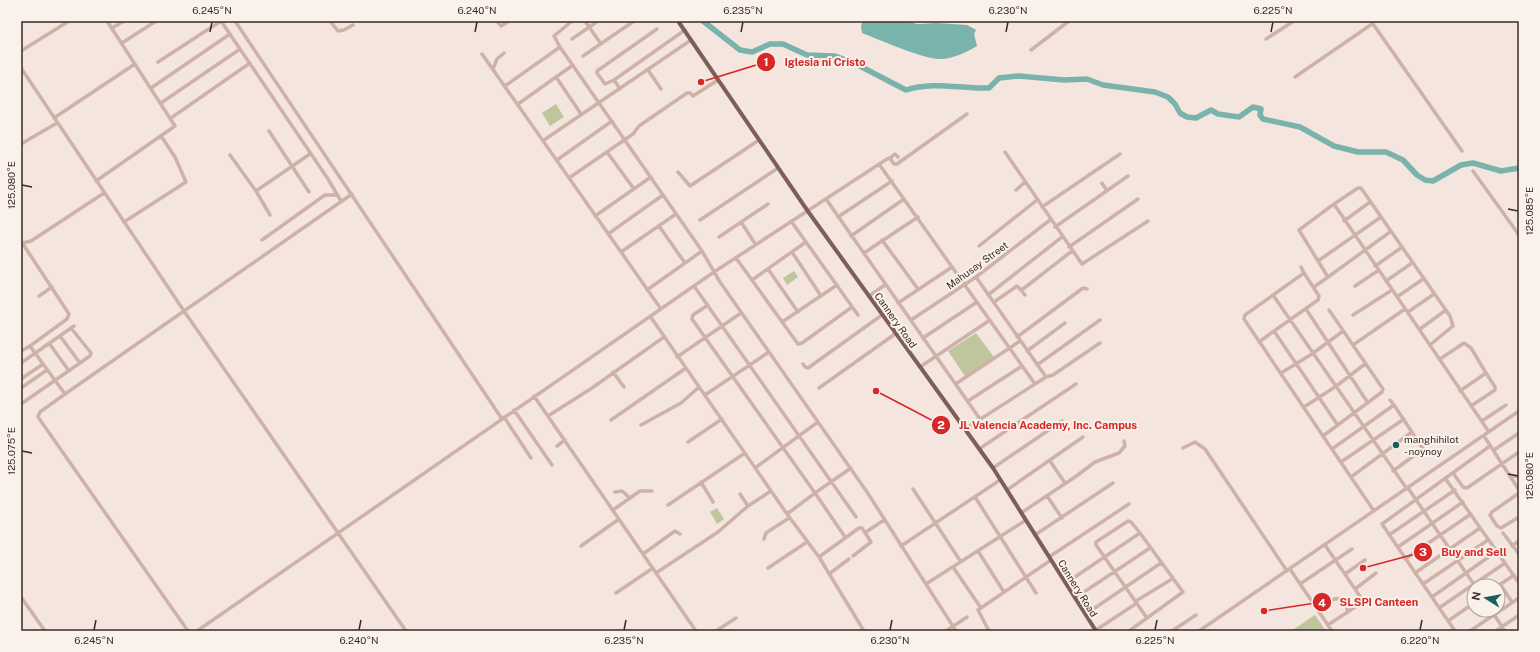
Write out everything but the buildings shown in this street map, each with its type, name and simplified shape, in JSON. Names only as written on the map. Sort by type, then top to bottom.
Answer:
[{"type":"main road","name":"Cannery Road","points":[[678,21],[778,168],[993,468],[1096,631]]},
{"type":"street","points":[[21,51],[69,21]]},
{"type":"street","points":[[96,181],[175,126],[107,21]]},
{"type":"street","points":[[112,28],[124,21]]},
{"type":"street","points":[[122,43],[156,21]]},
{"type":"street","points":[[158,62],[221,21],[328,179],[341,201]]},
{"type":"street","points":[[235,21],[531,458]]},
{"type":"street","points":[[330,21],[338,31],[344,30],[353,25]]},
{"type":"street","points":[[497,21],[501,26],[509,21]]},
{"type":"street","points":[[563,21],[566,26]]},
{"type":"street","points":[[572,21],[554,36],[560,47],[702,251],[741,313],[851,468],[956,631]]},
{"type":"street","points":[[585,21],[601,44]]},
{"type":"street","points":[[572,39],[598,21]]},
{"type":"street","points":[[583,56],[634,21]]},
{"type":"street","points":[[1031,50],[1069,21]]},
{"type":"street","points":[[1266,39],[1294,21]]},
{"type":"street","points":[[1295,77],[1372,22],[1462,151]]},
{"type":"street","points":[[657,29],[597,72],[605,84],[614,80],[685,30]]},
{"type":"street","points":[[151,88],[230,34]]},
{"type":"street","points":[[544,140],[691,40]]},
{"type":"street","points":[[505,86],[560,47]]},
{"type":"street","points":[[161,103],[240,49]]},
{"type":"street","points":[[493,69],[497,59],[504,53]]},
{"type":"street","points":[[482,54],[544,140],[595,216],[661,309]]},
{"type":"street","points":[[171,118],[250,63]]},
{"type":"street","points":[[54,118],[135,64]]},
{"type":"street","points":[[518,104],[573,65]]},
{"type":"street","points":[[21,68],[184,311],[406,631]]},
{"type":"street","points":[[648,70],[661,89]]},
{"type":"street","points":[[556,77],[582,114]]},
{"type":"street","points":[[614,80],[620,89]]},
{"type":"street","points":[[570,178],[625,140],[639,126],[687,93],[690,93],[693,96],[718,80]]},
{"type":"street","points":[[890,158],[895,164],[898,164],[967,114]]},
{"type":"street","points":[[557,160],[612,121]]},
{"type":"street","points":[[21,144],[57,122]]},
{"type":"street","points":[[269,131],[309,192]]},
{"type":"street","points":[[124,222],[186,182],[175,157],[161,136]]},
{"type":"street","points":[[678,172],[690,186],[759,140]]},
{"type":"street","points":[[607,152],[634,189]]},
{"type":"street","points":[[1005,152],[1050,220],[1082,264],[1148,221]]},
{"type":"street","points":[[230,154],[256,191],[270,215]]},
{"type":"street","points":[[256,191],[310,154]]},
{"type":"street","points":[[197,631],[714,272],[879,164],[895,154],[898,156]]},
{"type":"street","points":[[1042,207],[1120,154]]},
{"type":"street","points":[[879,164],[1035,384]]},
{"type":"street","points":[[700,220],[778,168]]},
{"type":"street","points":[[1473,171],[1519,235]]},
{"type":"street","points":[[1056,227],[1128,176]]},
{"type":"street","points":[[595,216],[651,177]]},
{"type":"street","points":[[838,217],[892,181]]},
{"type":"street","points":[[1016,190],[1025,182]]},
{"type":"street","points":[[1102,183],[1107,191]]},
{"type":"street","points":[[1328,277],[1298,230],[1334,204],[1358,188],[1361,188],[1452,320],[1453,326],[1430,345]]},
{"type":"street","points":[[21,250],[26,248],[31,241],[104,193]]},
{"type":"street","points":[[188,631],[39,420],[38,416],[40,412],[65,394],[352,194]]},
{"type":"street","points":[[262,240],[325,195],[337,195]]},
{"type":"street","points":[[608,234],[663,196]]},
{"type":"street","points":[[826,199],[980,420]]},
{"type":"street","points":[[851,236],[904,199]]},
{"type":"street","points":[[1069,246],[1138,199]]},
{"type":"street","points":[[979,246],[1037,200]]},
{"type":"street","points":[[1344,221],[1370,202]]},
{"type":"street","points":[[719,237],[768,204]]},
{"type":"street","points":[[1334,204],[1344,221],[1420,329],[1460,391],[1489,432]]},
{"type":"street","points":[[621,252],[676,214]]},
{"type":"street","points":[[864,253],[918,217]]},
{"type":"street","points":[[1318,261],[1381,217]]},
{"type":"street","name":"Mahusay Street","points":[[911,320],[965,285],[1050,220]]},
{"type":"street","points":[[791,221],[858,315]]},
{"type":"street","points":[[741,222],[756,245]]},
{"type":"street","points":[[659,226],[685,263]]},
{"type":"street","points":[[1314,287],[1390,232]]},
{"type":"street","points":[[988,295],[1062,237]]},
{"type":"street","points":[[882,240],[918,289]]},
{"type":"street","points":[[21,350],[30,346],[68,317],[69,314],[22,242],[31,241]]},
{"type":"street","points":[[752,280],[806,242]]},
{"type":"street","points":[[1375,266],[1401,248]]},
{"type":"street","points":[[647,290],[702,251]]},
{"type":"street","points":[[1021,290],[1072,251]]},
{"type":"street","points":[[792,252],[820,296]]},
{"type":"street","points":[[736,258],[796,343],[800,344],[852,307]]},
{"type":"street","points":[[1386,281],[1412,263]]},
{"type":"street","points":[[898,302],[952,267]]},
{"type":"street","points":[[1259,342],[1319,299],[1314,287],[1301,268]]},
{"type":"street","points":[[768,269],[798,312]]},
{"type":"street","points":[[1355,286],[1379,270]]},
{"type":"street","points":[[1304,273],[1244,317],[1259,342],[1374,511]]},
{"type":"street","points":[[976,277],[1046,377]]},
{"type":"street","points":[[1397,297],[1423,279]]},
{"type":"street","points":[[782,322],[837,285]]},
{"type":"street","points":[[869,296],[885,285]]},
{"type":"street","points":[[694,286],[856,517]]},
{"type":"street","points":[[994,302],[1016,286],[1025,295]]},
{"type":"street","points":[[39,296],[52,287]]},
{"type":"street","points":[[956,384],[1010,348],[1081,289],[1087,288]]},
{"type":"street","points":[[1353,315],[1392,290]]},
{"type":"street","points":[[1353,345],[1406,310],[1434,294]]},
{"type":"street","points":[[1273,295],[1381,454],[1424,511],[1469,578]]},
{"type":"street","points":[[923,338],[977,302]]},
{"type":"street","points":[[708,306],[692,318],[845,537]]},
{"type":"street","points":[[1306,309],[1368,403]]},
{"type":"street","points":[[1323,436],[1337,424],[1368,403],[1382,392],[1383,389],[1329,310]]},
{"type":"street","points":[[1420,329],[1446,310]]},
{"type":"street","points":[[677,357],[722,324],[741,313]]},
{"type":"street","points":[[803,364],[808,368],[882,315]]},
{"type":"street","points":[[650,316],[786,514],[819,557],[864,631]]},
{"type":"street","points":[[920,367],[990,320]]},
{"type":"street","points":[[1037,365],[1100,320]]},
{"type":"street","points":[[1027,350],[1065,323]]},
{"type":"street","points":[[21,363],[73,327],[91,353],[90,356],[22,403],[21,398]]},
{"type":"street","points":[[1274,331],[1337,424]]},
{"type":"street","points":[[1280,373],[1297,364],[1343,331]]},
{"type":"street","points":[[819,388],[896,334]]},
{"type":"street","points":[[60,336],[80,363]]},
{"type":"street","points":[[548,416],[664,336]]},
{"type":"street","points":[[49,343],[69,371]]},
{"type":"street","points":[[965,429],[1046,377],[1053,375],[1100,343]]},
{"type":"street","points":[[1440,359],[1465,343],[1471,348],[1495,387],[1495,390],[1471,406]]},
{"type":"street","points":[[30,346],[65,394]]},
{"type":"street","points":[[704,395],[769,352]]},
{"type":"street","points":[[21,380],[43,364]]},
{"type":"street","points":[[1304,408],[1366,364]]},
{"type":"street","points":[[968,402],[1022,366]]},
{"type":"street","points":[[611,420],[686,368]]},
{"type":"street","points":[[21,388],[47,370]]},
{"type":"street","points":[[613,372],[624,387]]},
{"type":"street","points":[[1460,391],[1486,373]]},
{"type":"street","points":[[979,449],[1076,384]]},
{"type":"street","points":[[641,425],[680,403],[699,387]]},
{"type":"street","points":[[534,396],[696,631]]},
{"type":"street","points":[[1390,400],[1423,448],[1423,451],[1393,471]]},
{"type":"street","points":[[1332,449],[1394,405]]},
{"type":"street","points":[[1482,421],[1506,405]]},
{"type":"street","points":[[514,410],[552,465]]},
{"type":"street","points":[[1198,631],[1519,412]]},
{"type":"street","points":[[688,442],[722,419]]},
{"type":"street","points":[[1341,462],[1404,419]]},
{"type":"street","points":[[993,468],[1062,421]]},
{"type":"street","points":[[755,468],[818,422]]},
{"type":"street","points":[[1351,477],[1412,432]]},
{"type":"street","points":[[1494,450],[1519,433]]},
{"type":"street","points":[[1484,436],[1519,490]]},
{"type":"street","points":[[1007,490],[1083,437]]},
{"type":"street","points":[[557,446],[565,440]]},
{"type":"street","points":[[1021,513],[1097,460],[1119,453],[1125,446],[1124,441]]},
{"type":"street","points":[[1183,448],[1195,442],[1204,449],[1288,570],[1318,609],[1332,631]]},
{"type":"street","points":[[1455,631],[1382,526],[1382,523],[1490,446]]},
{"type":"street","points":[[1453,473],[1463,487],[1467,488],[1519,452]]},
{"type":"street","points":[[668,505],[745,453]]},
{"type":"street","points":[[1050,461],[1065,483]]},
{"type":"street","points":[[786,514],[851,468]]},
{"type":"street","points":[[1510,475],[1519,478]]},
{"type":"street","points":[[1445,478],[1455,490],[1519,583]]},
{"type":"street","points":[[901,546],[1000,480]]},
{"type":"street","points":[[701,482],[713,502]]},
{"type":"street","points":[[1035,535],[1113,483]]},
{"type":"street","points":[[913,489],[961,562]]},
{"type":"street","points":[[1389,535],[1455,490]]},
{"type":"street","points":[[615,492],[622,491],[630,498]]},
{"type":"street","points":[[613,510],[640,491],[652,491]]},
{"type":"street","points":[[656,573],[718,532],[748,506],[771,491]]},
{"type":"street","points":[[1519,493],[1490,515],[1497,526],[1501,528],[1519,517]]},
{"type":"street","points":[[740,494],[748,506]]},
{"type":"street","points":[[1047,496],[1062,518]]},
{"type":"street","points":[[975,497],[1036,593]]},
{"type":"street","points":[[1398,547],[1463,502]]},
{"type":"street","points":[[989,631],[978,612],[981,608],[1026,578],[1050,559],[1129,504]]},
{"type":"street","points":[[1406,559],[1471,514]]},
{"type":"street","points":[[764,538],[766,533],[789,518]]},
{"type":"street","points":[[581,546],[619,519]]},
{"type":"street","points":[[866,532],[884,520]]},
{"type":"street","points":[[926,584],[1026,520]]},
{"type":"street","points":[[1129,631],[1182,594],[1182,589],[1172,578],[1140,533],[1131,522],[1128,521],[1096,542],[1096,545],[1147,618]]},
{"type":"street","points":[[819,557],[845,537],[859,528],[862,528],[871,540],[871,543],[853,556]]},
{"type":"street","points":[[1415,573],[1480,528]]},
{"type":"street","points":[[643,554],[675,531],[680,534]]},
{"type":"street","points":[[1066,583],[1140,533]]},
{"type":"street","points":[[1503,533],[1519,554]]},
{"type":"street","points":[[1423,584],[1488,540]]},
{"type":"street","points":[[1512,546],[1519,541]]},
{"type":"street","points":[[768,568],[807,542]]},
{"type":"street","points":[[1325,545],[1362,600],[1361,603],[1328,626]]},
{"type":"street","points":[[1075,598],[1150,548]]},
{"type":"street","points":[[1300,584],[1352,549]]},
{"type":"street","points":[[1432,597],[1497,551]]},
{"type":"street","points":[[978,552],[1004,592]]},
{"type":"street","points":[[829,574],[849,559]]},
{"type":"street","points":[[1345,574],[1365,560]]},
{"type":"street","points":[[1086,614],[1161,563]]},
{"type":"street","points":[[1484,578],[1505,563]]},
{"type":"street","points":[[953,567],[981,608]]},
{"type":"street","points":[[616,592],[653,568]]},
{"type":"street","points":[[1355,589],[1376,573]]},
{"type":"street","points":[[1506,580],[1514,575]]},
{"type":"street","points":[[1096,631],[1172,578]]},
{"type":"street","points":[[1439,608],[1466,590]]},
{"type":"street","points":[[1506,594],[1512,602]]},
{"type":"street","points":[[21,597],[44,631]]},
{"type":"street","points":[[1318,609],[1334,598],[1344,600],[1347,604],[1347,613]]},
{"type":"street","points":[[1506,606],[1519,598]]},
{"type":"street","points":[[1448,621],[1466,608]]},
{"type":"street","points":[[1496,631],[1519,615]]},
{"type":"street","points":[[1172,631],[1196,616]]},
{"type":"street","points":[[946,631],[967,617]]},
{"type":"street","points":[[716,631],[736,618]]},
{"type":"street","points":[[1470,631],[1488,618]]},
{"type":"street","points":[[1497,618],[1505,631]]},
{"type":"green space","points":[[556,104],[564,117],[550,126],[542,113]]},
{"type":"green space","points":[[794,271],[798,277],[787,285],[783,278]]},
{"type":"green space","points":[[976,333],[994,357],[965,376],[948,351]]},
{"type":"green space","points":[[717,508],[724,519],[717,524],[710,512]]},
{"type":"green space","points":[[1315,615],[1326,631],[1291,631]]},
{"type":"water","points":[[863,21],[906,21],[917,24],[937,23],[967,25],[976,30],[974,34],[977,46],[951,57],[942,59],[934,58],[914,53],[862,33],[861,26]]},
{"type":"waterway","points":[[703,21],[740,50],[752,52],[770,44],[783,44],[807,55],[835,56],[854,63],[906,90],[927,86],[989,88],[999,78],[1019,76],[1064,80],[1087,79],[1103,85],[1155,92],[1168,97],[1175,104],[1180,113],[1187,117],[1196,118],[1211,110],[1218,114],[1239,117],[1253,107],[1261,109],[1260,115],[1263,119],[1300,127],[1334,146],[1358,152],[1386,152],[1403,160],[1417,175],[1425,180],[1433,181],[1461,165],[1473,163],[1501,171],[1519,168]]},
{"type":"place","name":"Iglesia ni Cristo","points":[[701,82]]},
{"type":"place","name":"JL Valencia Academy, Inc. Campus","points":[[876,391]]},
{"type":"place","name":"manghihilot - noynoy","points":[[1396,445]]},
{"type":"place","name":"Buy and Sell","points":[[1363,568]]},
{"type":"place","name":"SLSPI Canteen","points":[[1264,611]]}]
